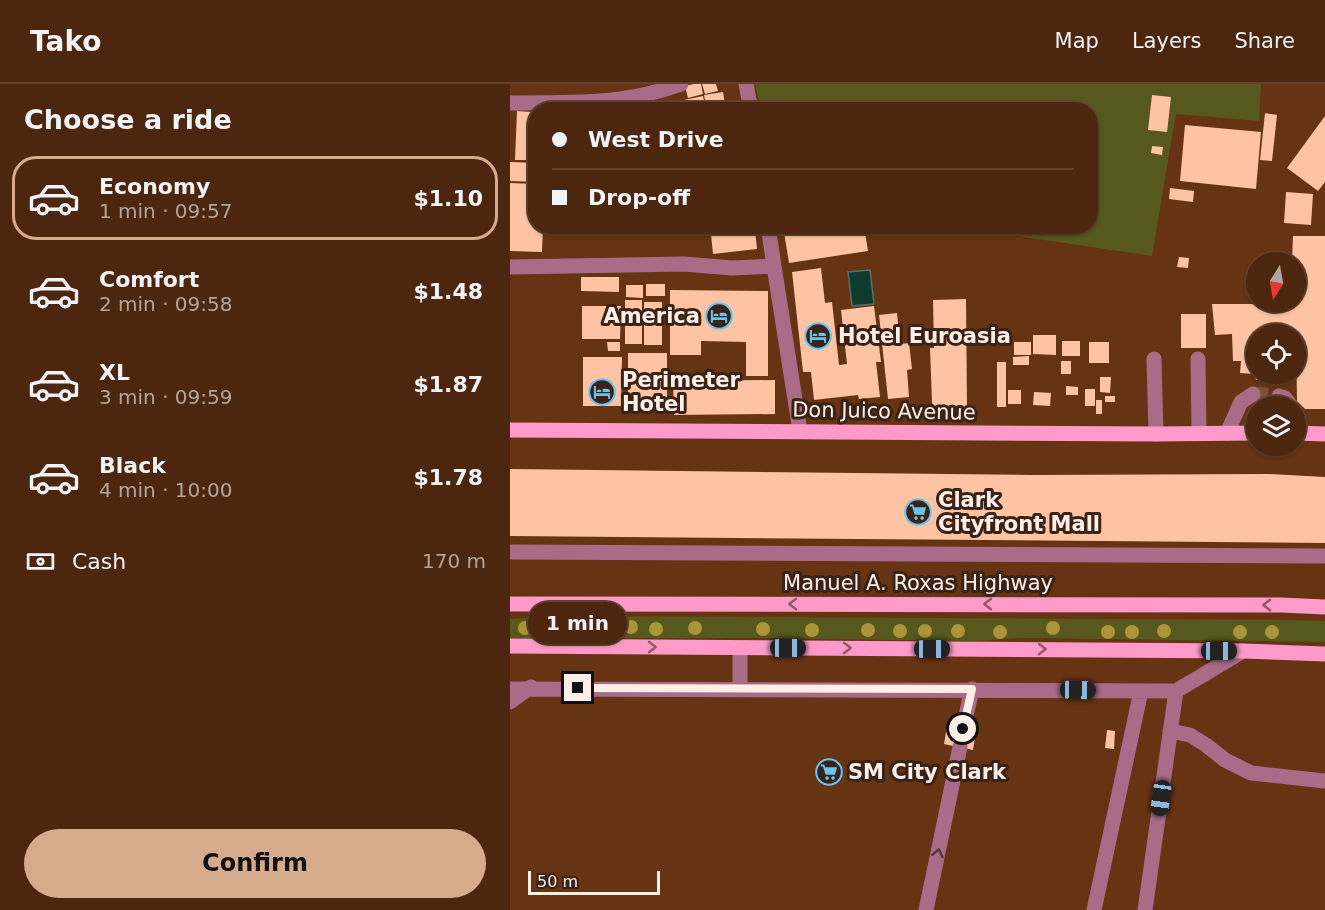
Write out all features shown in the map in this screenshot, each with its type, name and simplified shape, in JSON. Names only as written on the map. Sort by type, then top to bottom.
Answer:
[{"type":"main road","name":"Don Juico Avenue","points":[[510,430],[1246,433]]},
{"type":"main road","points":[[1306,431],[1325,434]]},
{"type":"main road","name":"Manuel A. Roxas Highway","points":[[510,604],[1281,605],[1325,607]]},
{"type":"main road","points":[[510,646],[1243,651],[1325,654]]},
{"type":"street","points":[[606,102],[636,98],[681,84]]},
{"type":"street","points":[[746,84],[749,102]]},
{"type":"street","points":[[510,103],[528,103]]},
{"type":"street","points":[[769,234],[800,431]]},
{"type":"street","points":[[510,267],[684,264],[732,268],[774,266]]},
{"type":"street","points":[[1154,359],[1156,434]]},
{"type":"street","points":[[1198,359],[1199,433]]},
{"type":"street","points":[[1227,432],[1241,402],[1253,394]]},
{"type":"street","points":[[510,552],[1325,556]]},
{"type":"street","points":[[740,648],[740,688]]},
{"type":"street","points":[[510,688],[1176,691],[1243,651]]},
{"type":"street","points":[[510,702],[531,687]]},
{"type":"street","points":[[963,729],[972,689]]},
{"type":"street","points":[[1094,910],[1141,691]]},
{"type":"street","points":[[1145,910],[1176,691]]},
{"type":"street","points":[[1170,731],[1190,735],[1225,760],[1251,773],[1325,781]]},
{"type":"street","points":[[926,910],[960,747]]},
{"type":"shaded area","points":[[755,84],[1261,84],[1259,121],[1176,114],[1152,256],[1004,234],[1098,234],[1098,102],[759,102]]},
{"type":"shaded area","points":[[870,270],[874,304],[852,306],[848,272]]},
{"type":"shaded area","points":[[560,616],[1325,621],[1325,642],[1024,638],[973,641],[510,638],[510,619]]},
{"type":"building","points":[[701,84],[703,94],[688,98],[685,86]]},
{"type":"building","points":[[702,84],[716,84],[718,91],[705,94]]},
{"type":"building","points":[[723,92],[725,102],[705,102],[704,95]]},
{"type":"building","points":[[1152,95],[1171,97],[1167,132],[1148,130]]},
{"type":"building","points":[[703,96],[704,102],[684,102],[684,100]]},
{"type":"building","points":[[517,111],[528,112],[528,160],[515,160]]},
{"type":"building","points":[[1265,113],[1277,115],[1272,161],[1260,160]]},
{"type":"building","points":[[1325,116],[1325,182],[1318,191],[1287,168]]},
{"type":"building","points":[[1185,125],[1261,132],[1256,189],[1180,181]]},
{"type":"building","points":[[1152,146],[1163,147],[1162,155],[1151,153]]},
{"type":"building","points":[[510,162],[528,163],[528,182],[510,181]]},
{"type":"building","points":[[510,183],[528,184],[528,234],[543,234],[542,252],[510,251]]},
{"type":"building","points":[[1170,188],[1194,191],[1193,202],[1169,199]]},
{"type":"building","points":[[1286,192],[1313,194],[1311,225],[1284,223]]},
{"type":"building","points":[[711,234],[756,234],[757,249],[713,254]]},
{"type":"building","points":[[784,234],[865,234],[868,251],[789,263]]},
{"type":"building","points":[[1293,236],[1325,236],[1325,409],[1306,409],[1306,396],[1297,396],[1297,384],[1306,384],[1306,324],[1246,324],[1246,373],[1240,373],[1241,361],[1233,361],[1232,334],[1215,335],[1212,304],[1246,304],[1246,312],[1306,312],[1306,252],[1292,252]]},
{"type":"building","points":[[1179,257],[1189,258],[1188,268],[1177,267]]},
{"type":"building","name":"Hotel Euroasia","points":[[821,268],[825,303],[832,302],[839,365],[847,364],[841,310],[874,306],[881,362],[876,362],[880,397],[859,399],[858,395],[814,400],[811,372],[803,372],[792,272]]},
{"type":"building","points":[[581,277],[619,277],[619,292],[581,291]]},
{"type":"building","points":[[646,284],[665,284],[665,296],[646,296]]},
{"type":"building","points":[[626,285],[643,285],[643,298],[626,297]]},
{"type":"building","name":"America","points":[[670,290],[768,291],[768,376],[746,376],[746,342],[701,341],[701,355],[670,355]]},
{"type":"building","points":[[966,299],[967,408],[937,409],[932,403],[930,348],[934,348],[933,300]]},
{"type":"building","points":[[625,300],[642,300],[642,344],[625,344]]},
{"type":"building","points":[[644,302],[662,302],[662,345],[644,345]]},
{"type":"building","points":[[582,306],[621,306],[620,339],[582,339]]},
{"type":"building","points":[[897,313],[900,344],[909,343],[912,369],[907,370],[909,397],[888,399],[879,315]]},
{"type":"building","points":[[1181,314],[1206,314],[1206,348],[1181,348]]},
{"type":"building","points":[[1033,335],[1056,335],[1056,355],[1033,354]]},
{"type":"building","points":[[1062,341],[1080,341],[1080,356],[1062,356]]},
{"type":"building","points":[[607,342],[620,342],[620,351],[608,351]]},
{"type":"building","points":[[1014,342],[1031,342],[1031,355],[1014,355]]},
{"type":"building","points":[[1089,342],[1109,342],[1109,363],[1089,363]]},
{"type":"building","points":[[628,353],[667,353],[667,407],[628,406]]},
{"type":"building","points":[[1029,356],[1029,365],[1013,365],[1013,357]]},
{"type":"building","points":[[583,357],[622,357],[621,406],[583,406]]},
{"type":"building","points":[[1061,361],[1071,361],[1071,374],[1061,374]]},
{"type":"building","points":[[997,362],[1006,362],[1006,407],[997,407]]},
{"type":"building","points":[[1100,377],[1111,377],[1110,393],[1100,392]]},
{"type":"building","points":[[775,380],[775,414],[674,415],[673,381]]},
{"type":"building","points":[[1066,386],[1078,387],[1078,395],[1066,395]]},
{"type":"building","points":[[1085,389],[1095,389],[1095,406],[1085,406]]},
{"type":"building","points":[[1008,390],[1021,390],[1021,404],[1008,404]]},
{"type":"building","points":[[1034,392],[1051,393],[1050,406],[1033,405]]},
{"type":"building","points":[[1105,396],[1115,396],[1115,402],[1105,402]]},
{"type":"building","points":[[1096,400],[1102,400],[1102,414],[1096,414]]},
{"type":"building","points":[[510,469],[1031,475],[1269,474],[1325,477],[1325,543],[510,536]]},
{"type":"building","points":[[947,726],[976,731],[973,750],[944,744]]},
{"type":"building","points":[[1107,730],[1115,731],[1114,749],[1105,748]]},
{"type":"tunnel","points":[[1253,394],[1279,396]]},
{"type":"place","name":"America","points":[[719,316]]},
{"type":"place","name":"Hotel Euroasia","points":[[818,336]]},
{"type":"place","name":"Perimeter Hotel","points":[[602,392]]},
{"type":"place","name":"Clark Cityfront Mall","points":[[918,512]]},
{"type":"place","name":"SM City Clark","points":[[829,772]]},
{"type":"route","points":[[578,688],[972,689],[963,729]]}]
